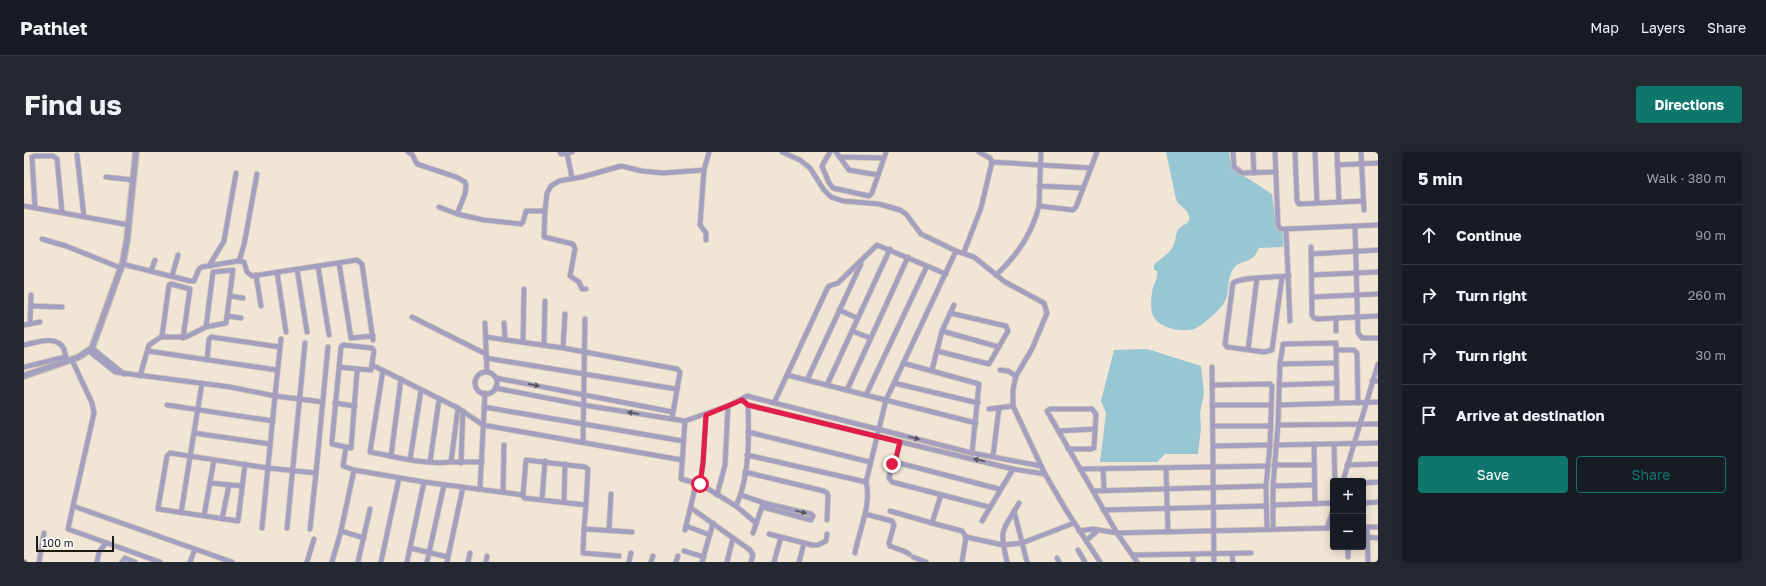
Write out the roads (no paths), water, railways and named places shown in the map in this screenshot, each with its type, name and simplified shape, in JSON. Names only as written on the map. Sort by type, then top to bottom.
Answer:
[{"type":"street","points":[[24,376],[90,349],[121,266],[129,225],[136,152]]},
{"type":"street","points":[[408,152],[413,156],[417,164],[461,179],[465,182],[465,194],[458,214]]},
{"type":"street","points":[[560,152],[561,154],[569,152],[572,178]]},
{"type":"street","points":[[706,240],[706,233],[700,225],[704,170],[709,152]]},
{"type":"street","points":[[782,152],[805,164],[818,179],[826,193],[834,199],[879,204],[900,210],[906,214],[921,234],[956,251],[964,252],[1010,284],[1040,300],[1048,311],[1032,349],[1016,376],[1013,390],[1013,406],[1045,474],[1074,523],[1100,562]]},
{"type":"street","points":[[829,184],[822,166],[830,152]]},
{"type":"street","points":[[836,152],[849,170],[878,174]]},
{"type":"street","points":[[818,179],[829,184],[835,189],[869,196],[872,193],[886,152]]},
{"type":"street","points":[[964,252],[981,208],[992,162],[990,158],[979,152]]},
{"type":"street","points":[[996,274],[1010,262],[1018,252],[1036,218],[1039,206],[1041,152]]},
{"type":"street","points":[[1039,206],[1073,210],[1076,207],[1097,152]]},
{"type":"street","points":[[1233,152],[1234,167],[1242,173],[1276,172]]},
{"type":"street","points":[[1253,152],[1254,173]]},
{"type":"street","points":[[1275,152],[1278,225],[1280,228],[1355,227],[1378,225]]},
{"type":"street","points":[[1295,152],[1297,202],[1300,204],[1363,201]]},
{"type":"street","points":[[1315,152],[1317,203]]},
{"type":"street","points":[[1337,152],[1339,202]]},
{"type":"street","points":[[1361,152],[1364,210]]},
{"type":"street","points":[[77,155],[84,217]]},
{"type":"street","points":[[35,207],[32,157],[53,156],[57,159],[62,212]]},
{"type":"street","points":[[840,157],[884,158]]},
{"type":"street","points":[[992,162],[1091,168]]},
{"type":"street","points":[[1337,165],[1378,163]]},
{"type":"street","points":[[586,289],[582,289],[579,282],[570,276],[575,249],[574,244],[544,237],[546,193],[551,186],[556,182],[595,174],[619,166],[642,171],[656,172],[704,170]]},
{"type":"street","points":[[209,266],[224,241],[236,173]]},
{"type":"street","points":[[239,261],[244,244],[257,174]]},
{"type":"street","points":[[106,177],[134,180]]},
{"type":"street","points":[[1039,186],[1083,188]]},
{"type":"street","points":[[24,206],[129,225]]},
{"type":"street","points":[[439,207],[458,214],[484,220],[520,224],[523,222],[526,211],[545,211]]},
{"type":"street","points":[[1355,227],[1358,333],[1360,337],[1378,338]]},
{"type":"street","points":[[1286,229],[1290,322]]},
{"type":"street","points":[[42,240],[66,246],[121,266],[194,281],[198,270],[202,267],[239,261],[244,262],[249,275],[256,275],[357,260],[362,264],[373,338],[351,338],[339,263]]},
{"type":"street","points":[[774,403],[827,289],[829,286],[838,283],[877,244],[946,274]]},
{"type":"street","points":[[1311,247],[1314,318],[1378,316]]},
{"type":"street","points":[[827,385],[890,249]]},
{"type":"street","points":[[1311,254],[1378,250]]},
{"type":"street","points":[[855,553],[865,514],[868,495],[866,482],[870,462],[886,400],[956,251]]},
{"type":"street","points":[[172,276],[178,255]]},
{"type":"street","points":[[847,390],[908,257]]},
{"type":"street","points":[[151,271],[155,260]]},
{"type":"street","points":[[807,380],[862,260]]},
{"type":"street","points":[[318,266],[329,335]]},
{"type":"street","points":[[866,395],[927,266]]},
{"type":"street","points":[[297,269],[308,332]]},
{"type":"street","points":[[140,376],[151,343],[162,336],[183,338],[206,327],[225,324],[233,271],[214,271],[212,274],[206,327]]},
{"type":"street","points":[[277,272],[286,332]]},
{"type":"street","points":[[1312,276],[1378,272]]},
{"type":"street","points":[[256,275],[261,306]]},
{"type":"street","points":[[1282,277],[1272,350],[1268,352],[1229,348],[1225,345],[1233,284],[1235,281],[1289,276]]},
{"type":"street","points":[[1248,350],[1257,278]]},
{"type":"street","points":[[162,336],[169,285],[171,284],[190,289],[183,338]]},
{"type":"street","points":[[523,342],[524,289]]},
{"type":"street","points":[[1312,297],[1378,294]]},
{"type":"street","points":[[30,324],[31,295]]},
{"type":"street","points":[[230,296],[243,298]]},
{"type":"street","points":[[544,345],[545,301]]},
{"type":"street","points":[[932,370],[942,332],[954,305]]},
{"type":"street","points":[[31,306],[62,307]]},
{"type":"street","points":[[839,310],[857,318]]},
{"type":"street","points":[[937,351],[989,364],[1008,331],[1006,326],[950,313]]},
{"type":"street","points":[[564,348],[565,314]]},
{"type":"street","points":[[227,316],[241,318]]},
{"type":"street","points":[[412,317],[486,356],[676,389]]},
{"type":"street","points":[[1336,318],[1336,331]]},
{"type":"street","points":[[583,442],[585,319]]},
{"type":"street","points":[[24,325],[40,322]]},
{"type":"street","points":[[485,323],[487,372]]},
{"type":"street","points":[[504,323],[505,339]]},
{"type":"street","points":[[852,331],[870,338]]},
{"type":"street","points":[[942,332],[999,347]]},
{"type":"street","points":[[206,360],[209,339],[211,337],[280,346]]},
{"type":"street","points":[[486,337],[564,348],[677,369],[680,372],[672,412],[672,420]]},
{"type":"street","points":[[262,528],[281,339]]},
{"type":"street","points":[[24,345],[46,340],[54,341],[62,346],[92,402],[94,409],[68,529],[160,562]]},
{"type":"street","points":[[287,528],[305,343]]},
{"type":"street","points":[[1273,529],[1273,486],[1278,425],[1280,364],[1282,347],[1284,344],[1335,343],[1337,345],[1337,403]]},
{"type":"street","points":[[339,367],[371,370],[374,351],[373,349],[343,345],[341,347],[335,403],[332,443],[334,445],[351,448],[358,369]]},
{"type":"street","points":[[310,529],[328,347]]},
{"type":"street","points":[[90,349],[112,370],[124,374],[202,383],[275,396],[323,402]]},
{"type":"street","points":[[1337,350],[1354,350],[1357,353],[1358,403]]},
{"type":"street","points":[[148,351],[277,370]]},
{"type":"street","points":[[24,367],[68,359]]},
{"type":"street","points":[[903,363],[978,383],[980,385],[972,453]]},
{"type":"street","points":[[1280,364],[1336,363]]},
{"type":"street","points":[[1344,478],[1378,364]]},
{"type":"street","points":[[372,365],[439,400],[458,408],[483,425],[682,460]]},
{"type":"street","points":[[1212,367],[1214,562]]},
{"type":"street","points":[[383,370],[370,452],[410,460],[430,462],[482,462]]},
{"type":"street","points":[[1000,370],[1008,371],[1016,376]]},
{"type":"street","points":[[496,378],[495,388],[492,392],[485,393],[478,389],[476,379],[479,375],[487,372],[493,374],[496,378],[672,412]]},
{"type":"street","points":[[787,375],[976,423]]},
{"type":"street","points":[[391,456],[401,379]]},
{"type":"street","points":[[1372,381],[1378,381]]},
{"type":"street","points":[[181,513],[199,410],[202,383]]},
{"type":"street","points":[[894,383],[978,403]]},
{"type":"street","points":[[1279,384],[1337,383]]},
{"type":"street","points":[[1212,385],[1271,384],[1271,426],[1266,486],[1267,529]]},
{"type":"street","points":[[495,388],[584,405],[685,421],[706,415],[742,400],[747,396],[972,453],[1041,466]]},
{"type":"street","points":[[410,460],[421,390]]},
{"type":"street","points":[[480,489],[485,393]]},
{"type":"street","points":[[430,462],[439,400]]},
{"type":"street","points":[[742,400],[748,405],[1013,469],[1045,474]]},
{"type":"street","points":[[1279,405],[1378,402]]},
{"type":"street","points":[[335,403],[355,406]]},
{"type":"street","points":[[167,405],[273,421]]},
{"type":"street","points":[[736,506],[741,494],[745,472],[747,455],[748,405]]},
{"type":"street","points":[[1212,405],[1272,405]]},
{"type":"street","points":[[717,495],[725,465],[728,406]]},
{"type":"street","points":[[989,409],[1013,406]]},
{"type":"street","points":[[484,407],[683,441]]},
{"type":"street","points":[[451,462],[458,408]]},
{"type":"street","points":[[992,456],[999,408]]},
{"type":"street","points":[[1068,449],[1093,449],[1096,414],[1092,409],[1049,409],[1048,412],[1068,449],[1103,510],[1137,562]]},
{"type":"street","points":[[461,463],[463,412]]},
{"type":"street","points":[[706,415],[703,463],[685,528],[710,535]]},
{"type":"street","points":[[685,421],[681,479],[698,484],[736,506],[756,523]]},
{"type":"street","points":[[1278,425],[1378,424]]},
{"type":"street","points":[[1213,426],[1271,426]]},
{"type":"street","points":[[1058,431],[1095,429]]},
{"type":"street","points":[[748,432],[870,462]]},
{"type":"street","points":[[194,433],[270,444]]},
{"type":"street","points":[[900,442],[895,462],[892,465],[890,481],[989,507]]},
{"type":"street","points":[[1276,445],[1378,443]]},
{"type":"street","points":[[1314,444],[1315,504]]},
{"type":"street","points":[[1334,444],[1335,478]]},
{"type":"street","points":[[503,492],[504,445]]},
{"type":"street","points":[[1213,446],[1270,445]]},
{"type":"street","points":[[346,447],[343,466],[354,470],[444,485],[524,495],[524,498],[586,505]]},
{"type":"street","points":[[244,464],[238,521],[160,510],[158,508],[168,455],[171,453],[214,460],[244,464],[268,468],[316,473]]},
{"type":"street","points":[[747,455],[866,482]]},
{"type":"street","points":[[524,495],[525,460],[527,459],[585,467],[588,469],[583,553],[618,556]]},
{"type":"street","points":[[1000,465],[1002,459]]},
{"type":"street","points":[[204,516],[214,460]]},
{"type":"street","points":[[542,500],[545,461]]},
{"type":"street","points":[[895,462],[999,489]]},
{"type":"street","points":[[564,502],[565,464]]},
{"type":"street","points":[[1347,465],[1378,464]]},
{"type":"street","points":[[1274,465],[1314,465]]},
{"type":"street","points":[[1080,469],[1268,466]]},
{"type":"street","points":[[1166,468],[1168,532]]},
{"type":"street","points":[[982,521],[999,489],[1013,469]]},
{"type":"street","points":[[1103,469],[1104,489]]},
{"type":"street","points":[[332,562],[341,531],[354,470]]},
{"type":"street","points":[[745,472],[824,491],[828,496],[827,520]]},
{"type":"street","points":[[381,562],[399,478]]},
{"type":"street","points":[[407,562],[424,482]]},
{"type":"street","points":[[1366,483],[1378,482]]},
{"type":"street","points":[[210,483],[242,486]]},
{"type":"street","points":[[222,519],[229,485]]},
{"type":"street","points":[[427,562],[444,485]]},
{"type":"street","points":[[1273,486],[1314,485]]},
{"type":"street","points":[[1092,490],[1167,487],[1266,486]]},
{"type":"street","points":[[410,548],[448,560],[463,487]]},
{"type":"street","points":[[609,530],[612,494]]},
{"type":"street","points":[[741,494],[763,505],[812,520],[813,516],[811,514],[763,505]]},
{"type":"street","points":[[932,523],[942,495]]},
{"type":"street","points":[[1366,503],[1378,502]]},
{"type":"street","points":[[1007,562],[1003,545],[1003,529],[1019,503]]},
{"type":"street","points":[[1273,505],[1330,504]]},
{"type":"street","points":[[753,533],[763,505]]},
{"type":"street","points":[[73,506],[232,562]]},
{"type":"street","points":[[1103,510],[1266,506]]},
{"type":"street","points":[[691,508],[752,552],[751,562]]},
{"type":"street","points":[[358,562],[370,509]]},
{"type":"street","points":[[890,511],[962,531],[966,537],[962,562]]},
{"type":"street","points":[[1014,511],[1027,562]]},
{"type":"street","points":[[865,514],[892,521],[894,525],[889,543],[890,546],[926,562]]},
{"type":"street","points":[[1079,531],[1089,529],[1117,533],[1327,528],[1332,514]]},
{"type":"street","points":[[684,551],[703,559],[713,523]]},
{"type":"street","points":[[966,537],[1003,545],[1022,542],[1074,523]]},
{"type":"street","points":[[1366,527],[1378,527]]},
{"type":"street","points":[[584,529],[632,532]]},
{"type":"street","points":[[1086,541],[1098,530]]},
{"type":"street","points":[[341,531],[364,538]]},
{"type":"street","points":[[1366,532],[1368,562]]},
{"type":"street","points":[[39,562],[44,533]]},
{"type":"street","points":[[769,534],[812,546],[826,541],[828,534]]},
{"type":"street","points":[[1367,536],[1378,538]]},
{"type":"street","points":[[774,562],[781,537]]},
{"type":"street","points":[[727,562],[733,538]]},
{"type":"street","points":[[307,562],[314,539]]},
{"type":"street","points":[[97,562],[99,552],[106,543]]},
{"type":"street","points":[[799,562],[804,543]]},
{"type":"street","points":[[190,562],[195,549]]},
{"type":"street","points":[[1078,550],[1085,562]]},
{"type":"street","points":[[1348,550],[1348,557]]},
{"type":"street","points":[[468,562],[470,553]]},
{"type":"street","points":[[629,562],[631,553]]},
{"type":"street","points":[[1133,555],[1251,553]]},
{"type":"street","points":[[1232,554],[1233,562]]},
{"type":"street","points":[[1193,555],[1193,562]]},
{"type":"street","points":[[486,562],[487,556]]},
{"type":"street","points":[[651,562],[653,556]]},
{"type":"street","points":[[676,562],[678,556]]},
{"type":"street","points":[[122,562],[125,558],[134,562]]},
{"type":"water","points":[[1166,152],[1229,152],[1231,164],[1235,170],[1272,194],[1276,224],[1284,235],[1283,247],[1259,248],[1250,260],[1236,266],[1230,276],[1226,299],[1222,306],[1201,325],[1189,330],[1177,330],[1160,324],[1153,316],[1151,309],[1152,291],[1157,276],[1157,271],[1154,270],[1154,265],[1170,250],[1174,244],[1178,230],[1189,221],[1188,213],[1176,199]]},
{"type":"water","points":[[1147,349],[1201,366],[1204,393],[1200,413],[1201,428],[1198,454],[1165,454],[1157,462],[1100,462],[1106,413],[1101,401],[1114,350]]}]
